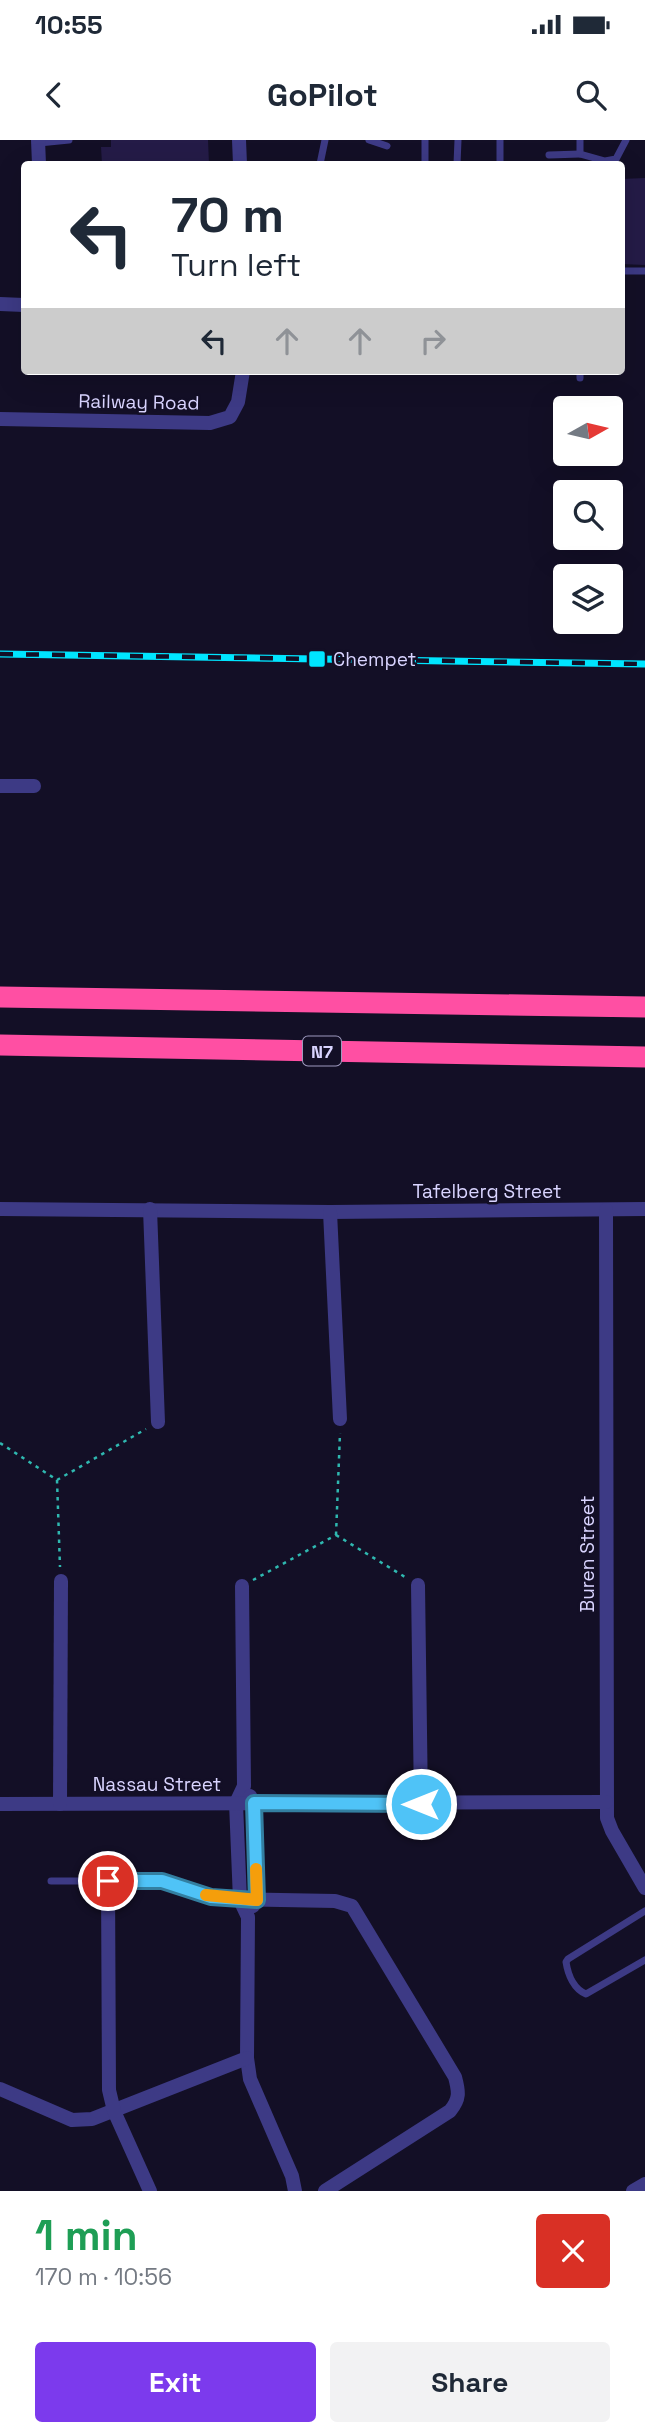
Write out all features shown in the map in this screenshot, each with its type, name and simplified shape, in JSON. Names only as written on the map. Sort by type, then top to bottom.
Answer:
[{"type":"highway","points":[[0,997],[645,1007]]},
{"type":"highway","name":"N7","points":[[0,1045],[645,1057]]},
{"type":"street","points":[[239,140],[240,161]]},
{"type":"street","points":[[38,141],[39,161]]},
{"type":"street","points":[[0,304],[21,305]]},
{"type":"street","name":"Railway Road","points":[[0,419],[210,423],[230,417],[239,402],[243,375]]},
{"type":"street","points":[[0,786],[34,786]]},
{"type":"street","name":"Tafelberg Street","points":[[0,1209],[330,1212],[645,1209]]},
{"type":"street","points":[[150,1209],[158,1422]]},
{"type":"street","name":"Buren Street","points":[[606,1210],[606,1802],[609,1825],[645,1888]]},
{"type":"street","points":[[330,1212],[340,1419]]},
{"type":"street","points":[[60,1804],[61,1581]]},
{"type":"street","name":"Nassau Street","points":[[242,1586],[244,1786]]},
{"type":"street","points":[[418,1586],[421,1804]]},
{"type":"street","points":[[244,1786],[254,1803],[257,1900],[248,1917]]},
{"type":"street","points":[[244,1786],[236,1804],[240,1900],[248,1917],[247,2058],[252,2087],[292,2176],[295,2191]]},
{"type":"street","name":"Nassau Street","points":[[0,1804],[606,1802]]},
{"type":"street","points":[[150,2191],[114,2110],[108,2090],[108,1881],[162,1881],[211,1897],[335,1901],[352,1906],[455,2077],[459,2093],[457,2103],[450,2111],[325,2191]]},
{"type":"street","points":[[0,2089],[72,2120],[92,2119],[247,2058]]},
{"type":"street","points":[[634,2191],[645,2184]]},
{"type":"lane","points":[[38,141],[69,140]]},
{"type":"lane","points":[[321,161],[325,140]]},
{"type":"lane","points":[[369,140],[387,146]]},
{"type":"lane","points":[[425,140],[425,161]]},
{"type":"lane","points":[[457,161],[458,140]]},
{"type":"lane","points":[[500,140],[500,161]]},
{"type":"lane","points":[[580,140],[580,154]]},
{"type":"lane","points":[[549,155],[580,154],[605,161],[616,159],[626,140]]},
{"type":"lane","points":[[625,271],[645,271]]},
{"type":"lane","points":[[51,1881],[108,1881]]},
{"type":"lane","points":[[645,1912],[566,1962],[572,1981],[579,1991],[586,1994],[645,1960]]},
{"type":"path","points":[[336,1535],[340,1419]]},
{"type":"path","points":[[57,1480],[158,1422]]},
{"type":"path","points":[[0,1443],[57,1480]]},
{"type":"path","points":[[57,1480],[61,1581]]},
{"type":"path","points":[[336,1535],[418,1586]]},
{"type":"path","points":[[242,1586],[336,1535]]},
{"type":"building","points":[[111,140],[208,140],[209,161],[102,161],[101,147],[111,147]]},
{"type":"building","points":[[645,178],[645,265],[625,264],[625,179]]},
{"type":"railway","points":[[0,654],[645,664]]},
{"type":"slow traffic","points":[[206,1895],[257,1900],[256,1869]]},
{"type":"place","name":"Chempet","points":[[317,659]]},
{"type":"route","points":[[108,1881],[162,1881],[211,1897],[257,1900],[254,1803],[421,1804]]}]
